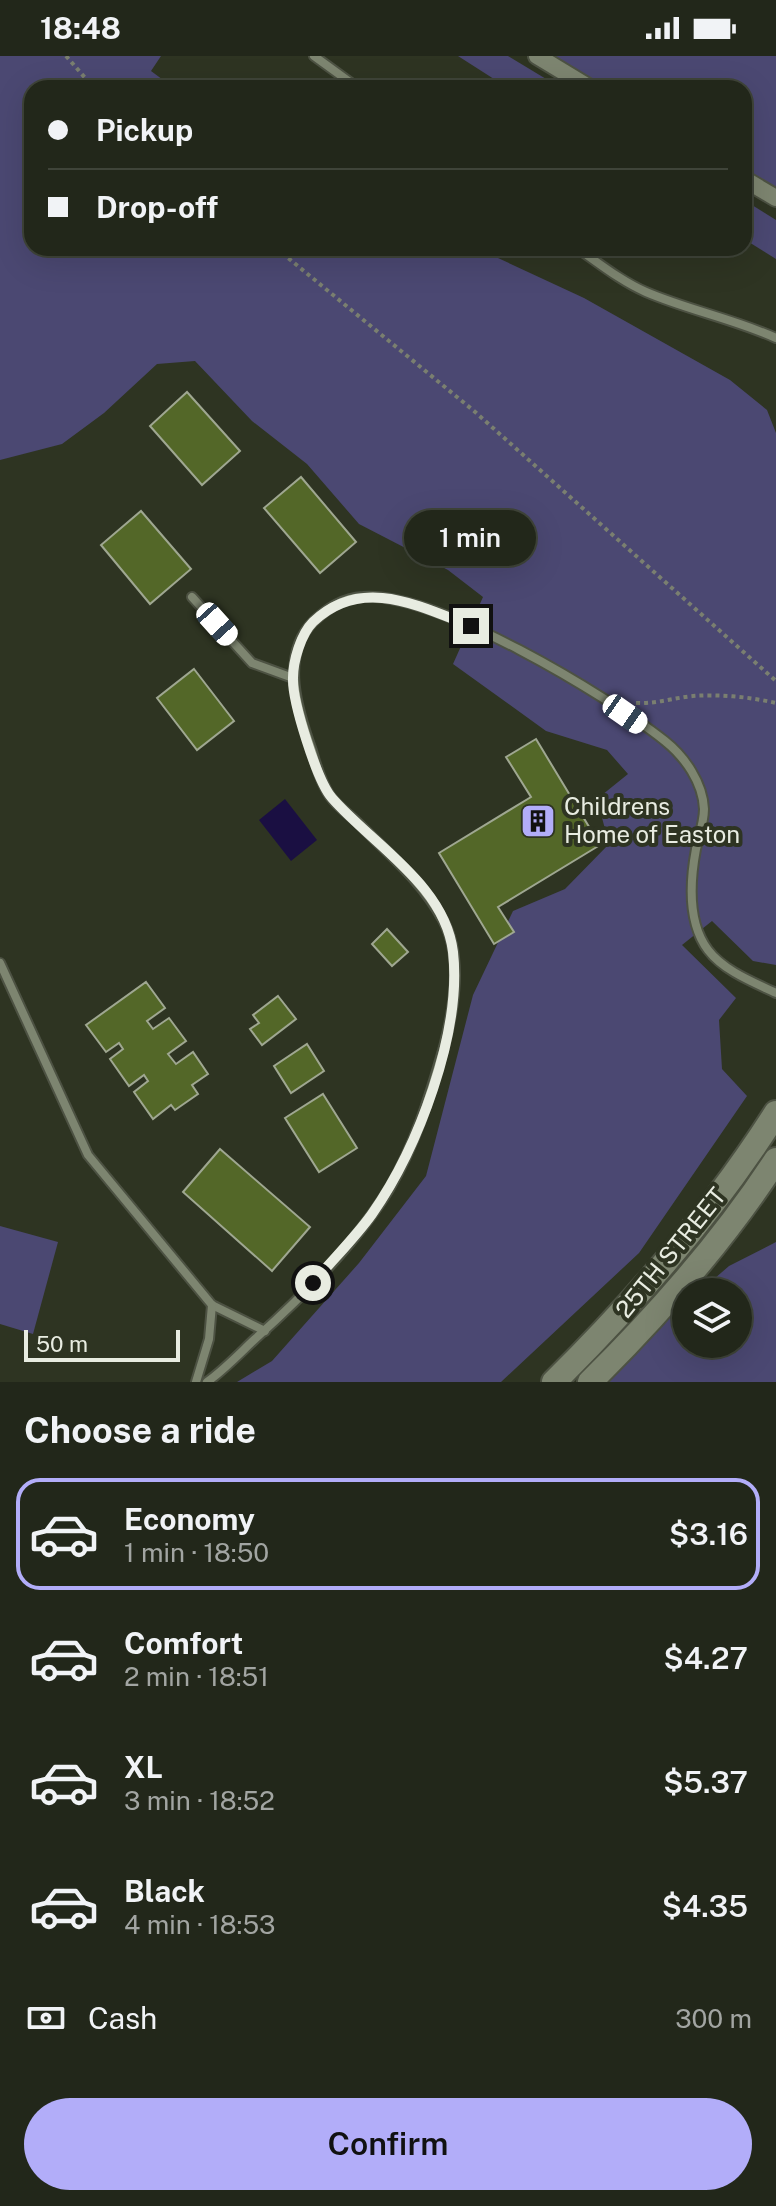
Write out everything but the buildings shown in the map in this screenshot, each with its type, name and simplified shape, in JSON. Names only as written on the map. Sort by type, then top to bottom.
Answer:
[{"type":"main road","name":"25TH STREET","points":[[554,1382],[611,1326],[675,1253],[776,1113]]},
{"type":"main road","name":"25TH STREET","points":[[590,1382],[634,1339],[711,1250],[776,1160]]},
{"type":"street","points":[[537,56],[577,80]]},
{"type":"street","points":[[752,184],[776,198]]},
{"type":"lane","points":[[314,56],[347,80]]},
{"type":"lane","points":[[588,256],[620,279],[648,293],[744,324],[776,338]]},
{"type":"lane","points":[[192,597],[252,663],[293,678]]},
{"type":"lane","points":[[207,1382],[292,1306],[370,1217],[390,1186],[426,1111],[449,1027],[455,984],[453,950],[445,923],[420,884],[330,795],[300,718],[293,678],[299,649],[307,628],[339,602],[364,597],[394,599],[471,626],[533,657],[668,743],[690,768],[701,790],[704,812],[691,891],[695,922],[708,950],[719,960],[731,970],[776,993]]},
{"type":"lane","points":[[0,963],[88,1155],[212,1305],[265,1331]]},
{"type":"lane","points":[[196,1382],[209,1339],[212,1305]]},
{"type":"path","points":[[66,56],[87,80]]},
{"type":"path","points":[[286,256],[474,411],[776,681]]},
{"type":"path","points":[[604,700],[651,704],[694,696],[725,696],[776,703]]},
{"type":"shaded area","points":[[0,56],[161,56],[151,71],[163,80],[24,80],[24,256],[488,256],[584,298],[730,380],[767,410],[776,433],[776,965],[753,961],[712,921],[682,945],[736,998],[719,1020],[722,1069],[747,1096],[639,1253],[501,1382],[237,1382],[272,1361],[359,1263],[426,1176],[473,995],[513,911],[565,889],[609,844],[597,799],[628,774],[607,750],[546,731],[453,664],[483,597],[448,570],[359,524],[307,464],[252,421],[195,361],[157,364],[104,413],[62,444],[0,460]]},
{"type":"shaded area","points":[[458,56],[508,56],[548,80],[496,80]]},
{"type":"shaded area","points":[[537,56],[776,56],[776,198],[752,184],[752,80],[577,80]]},
{"type":"shaded area","points":[[752,205],[776,220],[776,259],[752,244]]},
{"type":"shaded area","points":[[285,799],[317,840],[291,861],[259,820]]},
{"type":"shaded area","points":[[0,1226],[58,1242],[33,1334],[0,1324]]},
{"type":"shaded area","points":[[776,1242],[776,1382],[595,1382],[672,1315],[672,1358],[752,1358],[752,1278],[715,1278],[729,1266]]},
{"type":"place","name":"Childrens Home of Easton","points":[[538,821]]},
{"type":"route","points":[[313,1283],[370,1217],[390,1186],[426,1111],[449,1027],[455,984],[453,950],[445,923],[420,884],[330,795],[319,773],[300,718],[293,678],[299,649],[307,628],[321,615],[339,602],[364,597],[394,599],[471,626]]}]
